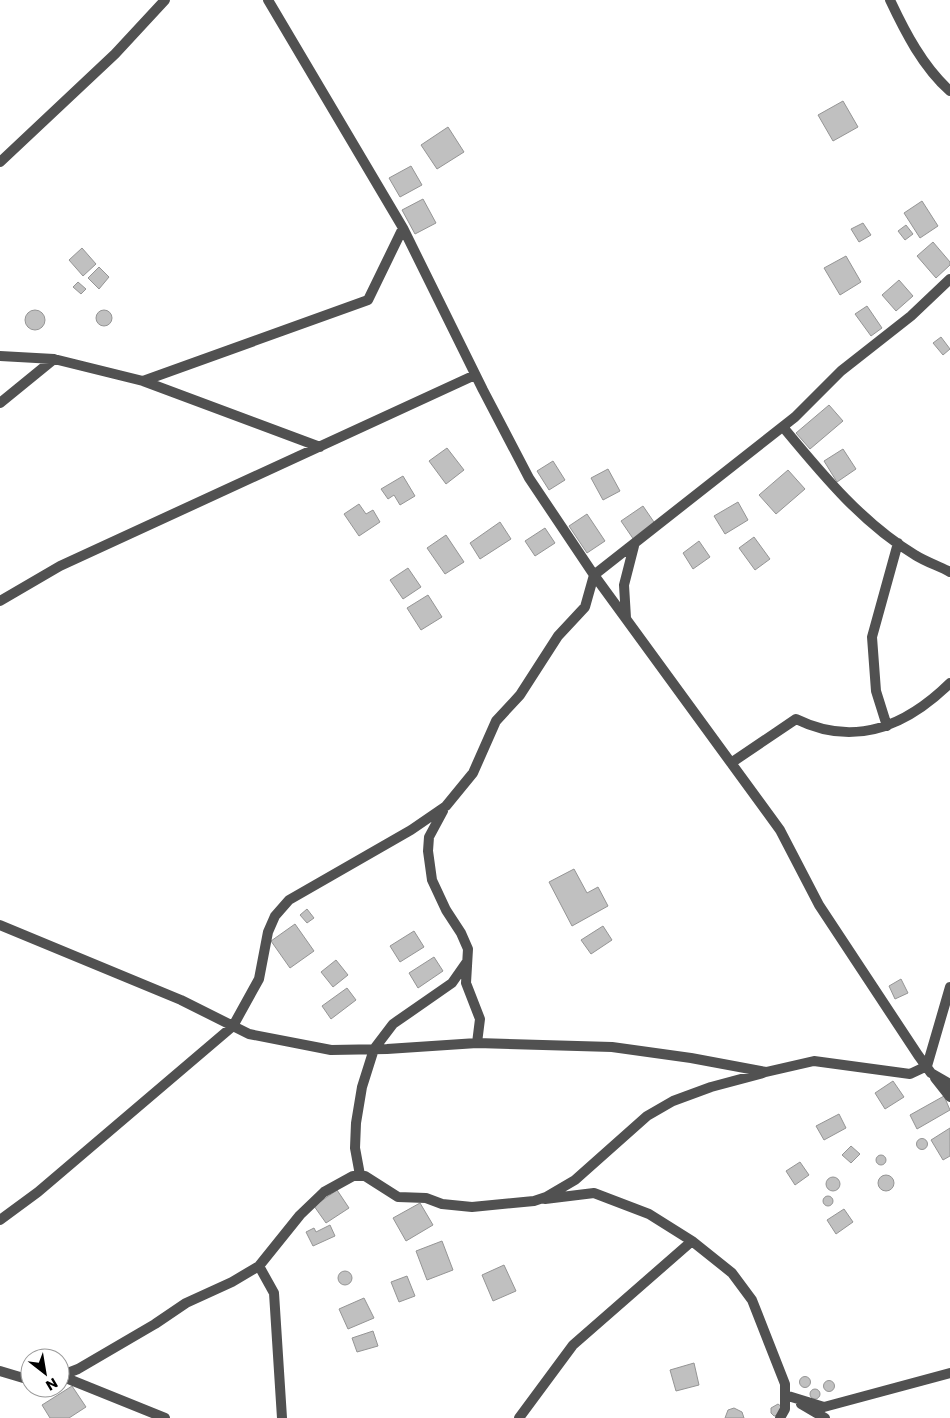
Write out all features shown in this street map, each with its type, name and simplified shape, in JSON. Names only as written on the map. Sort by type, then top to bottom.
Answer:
[{"type":"street","points":[[0,162],[115,54],[165,0]]},
{"type":"street","points":[[268,0],[403,228],[529,478],[594,576],[780,830],[819,905],[929,1069],[950,1097]]},
{"type":"street","points":[[890,0],[905,32],[921,56],[950,91]]},
{"type":"street","points":[[143,382],[368,300],[403,228]]},
{"type":"street","points":[[477,1043],[480,1019],[466,983],[468,949],[432,880],[428,851],[429,837],[446,806],[473,773],[496,722],[520,694],[558,636],[585,607],[594,576],[783,427],[841,371],[911,316],[950,279]]},
{"type":"street","points":[[0,356],[54,359],[143,382],[320,447]]},
{"type":"street","points":[[0,403],[54,359]]},
{"type":"street","points":[[0,601],[60,566],[475,374]]},
{"type":"street","points":[[783,427],[826,479],[881,531],[915,555],[950,572]]},
{"type":"street","points":[[887,726],[876,691],[872,638],[898,543]]},
{"type":"street","points":[[626,620],[624,585],[634,546]]},
{"type":"street","points":[[731,763],[796,719],[813,728],[850,733],[887,726],[911,715],[950,683]]},
{"type":"street","points":[[0,1220],[38,1192],[233,1026],[259,979],[268,932],[280,909],[299,892],[411,830],[446,806]]},
{"type":"street","points":[[0,925],[181,1000],[249,1034],[322,1049],[374,1049],[477,1043],[612,1047],[691,1058],[766,1072]]},
{"type":"street","points":[[360,1175],[356,1148],[356,1123],[362,1087],[374,1049],[393,1024],[452,983],[466,963]]},
{"type":"street","points":[[929,1069],[950,987]]},
{"type":"street","points":[[534,1201],[575,1180],[647,1116],[673,1101],[711,1087],[814,1061],[910,1074],[929,1069]]},
{"type":"street","points":[[929,1069],[950,1084]]},
{"type":"street","points":[[70,1372],[146,1330],[186,1303],[232,1282],[259,1266],[300,1215],[324,1192],[346,1179],[360,1175],[398,1197],[406,1199],[426,1198],[442,1204],[472,1206],[534,1201],[594,1193],[649,1214],[692,1241],[732,1273],[752,1300],[785,1384],[785,1410],[780,1418]]},
{"type":"street","points":[[519,1418],[573,1345],[692,1241]]},
{"type":"street","points":[[259,1266],[274,1293],[282,1418]]},
{"type":"street","points":[[0,1371],[20,1377]]},
{"type":"street","points":[[785,1395],[824,1407],[950,1373]]},
{"type":"street","points":[[70,1380],[165,1418]]},
{"type":"street","points":[[785,1395],[825,1418]]},
{"type":"building","points":[[843,101],[858,127],[833,141],[818,115]]},
{"type":"building","points":[[448,127],[464,152],[437,169],[421,145]]},
{"type":"building","points":[[411,166],[422,185],[400,197],[389,178]]},
{"type":"building","points":[[423,199],[436,223],[415,234],[402,210]]},
{"type":"building","points":[[922,201],[938,226],[920,238],[904,213]]},
{"type":"building","points":[[863,223],[871,235],[859,242],[851,229]]},
{"type":"building","points":[[906,225],[913,234],[905,240],[898,231]]},
{"type":"building","points":[[933,242],[950,262],[950,265],[936,278],[917,256]]},
{"type":"building","points":[[82,248],[96,264],[83,276],[69,260]]},
{"type":"building","points":[[846,256],[861,282],[840,295],[824,268]]},
{"type":"building","points":[[99,267],[109,277],[99,289],[88,278]]},
{"type":"building","points":[[899,280],[913,296],[896,311],[882,295]]},
{"type":"building","points":[[78,282],[86,289],[81,294],[73,287]]},
{"type":"building","points":[[867,306],[882,328],[871,336],[855,314]]},
{"type":"building","points":[[35,310],[42,313],[45,320],[42,327],[35,330],[28,327],[25,320],[28,313]]},
{"type":"building","points":[[104,310],[110,312],[112,318],[110,324],[104,326],[98,324],[96,318],[98,312]]},
{"type":"building","points":[[941,337],[950,349],[943,355],[933,343]]},
{"type":"building","points":[[829,405],[843,421],[810,449],[796,433]]},
{"type":"building","points":[[447,448],[464,470],[446,484],[429,461]]},
{"type":"building","points":[[843,449],[856,469],[837,482],[824,461]]},
{"type":"building","points":[[553,461],[565,480],[549,490],[537,471]]},
{"type":"building","points":[[608,469],[620,491],[603,500],[591,478]]},
{"type":"building","points":[[788,470],[805,489],[776,514],[759,495]]},
{"type":"building","points":[[403,476],[415,496],[400,505],[394,495],[388,499],[381,489]]},
{"type":"building","points":[[738,502],[748,520],[725,534],[714,516]]},
{"type":"building","points":[[359,504],[366,514],[373,510],[380,522],[359,536],[344,514]]},
{"type":"building","points":[[643,506],[656,525],[634,540],[621,521]]},
{"type":"building","points":[[587,514],[605,541],[587,553],[569,526]]},
{"type":"building","points":[[500,522],[511,539],[480,559],[470,543]]},
{"type":"building","points":[[545,528],[555,543],[535,556],[525,541]]},
{"type":"building","points":[[446,535],[464,562],[445,574],[427,548]]},
{"type":"building","points":[[754,537],[770,559],[755,570],[739,548]]},
{"type":"building","points":[[699,541],[710,557],[693,569],[683,553]]},
{"type":"building","points":[[408,568],[421,587],[403,599],[390,580]]},
{"type":"building","points":[[428,595],[442,617],[421,630],[407,608]]},
{"type":"building","points":[[574,869],[587,893],[598,887],[608,906],[572,926],[549,882]]},
{"type":"building","points":[[307,909],[314,918],[307,923],[300,915]]},
{"type":"building","points":[[295,924],[314,951],[290,968],[271,941]]},
{"type":"building","points":[[603,926],[612,940],[591,954],[581,940]]},
{"type":"building","points":[[414,931],[424,947],[400,962],[390,946]]},
{"type":"building","points":[[434,957],[443,971],[418,988],[409,973]]},
{"type":"building","points":[[336,960],[348,975],[333,987],[321,972]]},
{"type":"building","points":[[901,979],[908,993],[895,999],[889,986]]},
{"type":"building","points":[[347,988],[356,1000],[331,1019],[322,1006]]},
{"type":"building","points":[[893,1081],[904,1097],[885,1109],[875,1093]]},
{"type":"building","points":[[944,1096],[950,1110],[917,1129],[910,1115]]},
{"type":"building","points":[[839,1114],[846,1128],[824,1140],[816,1126]]},
{"type":"building","points":[[950,1128],[950,1156],[943,1160],[931,1140]]},
{"type":"building","points":[[922,1138],[928,1144],[922,1150],[916,1144]]},
{"type":"building","points":[[851,1146],[860,1154],[851,1163],[842,1155]]},
{"type":"building","points":[[879,1155],[883,1155],[886,1160],[885,1164],[879,1165],[876,1162],[876,1158]]},
{"type":"building","points":[[800,1162],[809,1175],[795,1185],[786,1171]]},
{"type":"building","points":[[883,1175],[889,1175],[894,1180],[892,1189],[883,1191],[878,1186],[878,1180]]},
{"type":"building","points":[[833,1177],[838,1179],[840,1184],[838,1189],[833,1191],[828,1189],[826,1184],[828,1179]]},
{"type":"building","points":[[337,1190],[349,1208],[326,1223],[314,1206]]},
{"type":"building","points":[[826,1196],[830,1196],[833,1201],[832,1205],[826,1206],[823,1203],[823,1199]]},
{"type":"building","points":[[420,1203],[433,1225],[406,1241],[393,1218]]},
{"type":"building","points":[[844,1209],[853,1222],[836,1234],[827,1220]]},
{"type":"building","points":[[330,1225],[335,1236],[313,1246],[306,1232],[314,1228],[316,1232]]},
{"type":"building","points":[[442,1241],[453,1270],[427,1280],[416,1251]]},
{"type":"building","points":[[504,1265],[516,1291],[493,1301],[482,1275]]},
{"type":"building","points":[[342,1271],[348,1271],[352,1278],[348,1285],[342,1285],[338,1281],[338,1275]]},
{"type":"building","points":[[407,1276],[415,1296],[399,1302],[391,1282]]},
{"type":"building","points":[[364,1298],[374,1318],[348,1329],[339,1309]]},
{"type":"building","points":[[373,1331],[378,1346],[357,1352],[352,1338]]},
{"type":"building","points":[[694,1363],[699,1385],[676,1391],[670,1370]]},
{"type":"building","points":[[805,1376],[811,1382],[805,1388],[799,1382]]},
{"type":"building","points":[[829,1380],[835,1386],[829,1392],[823,1386]]},
{"type":"building","points":[[72,1386],[86,1407],[69,1418],[50,1418],[42,1405],[53,1398],[70,1398],[70,1387]]},
{"type":"building","points":[[813,1389],[817,1389],[820,1394],[819,1398],[813,1399],[810,1396],[810,1392]]},
{"type":"building","points":[[778,1404],[782,1407],[779,1415],[774,1416],[771,1413],[771,1408]]},
{"type":"building","points":[[734,1408],[742,1412],[744,1418],[725,1418],[728,1410]]}]
